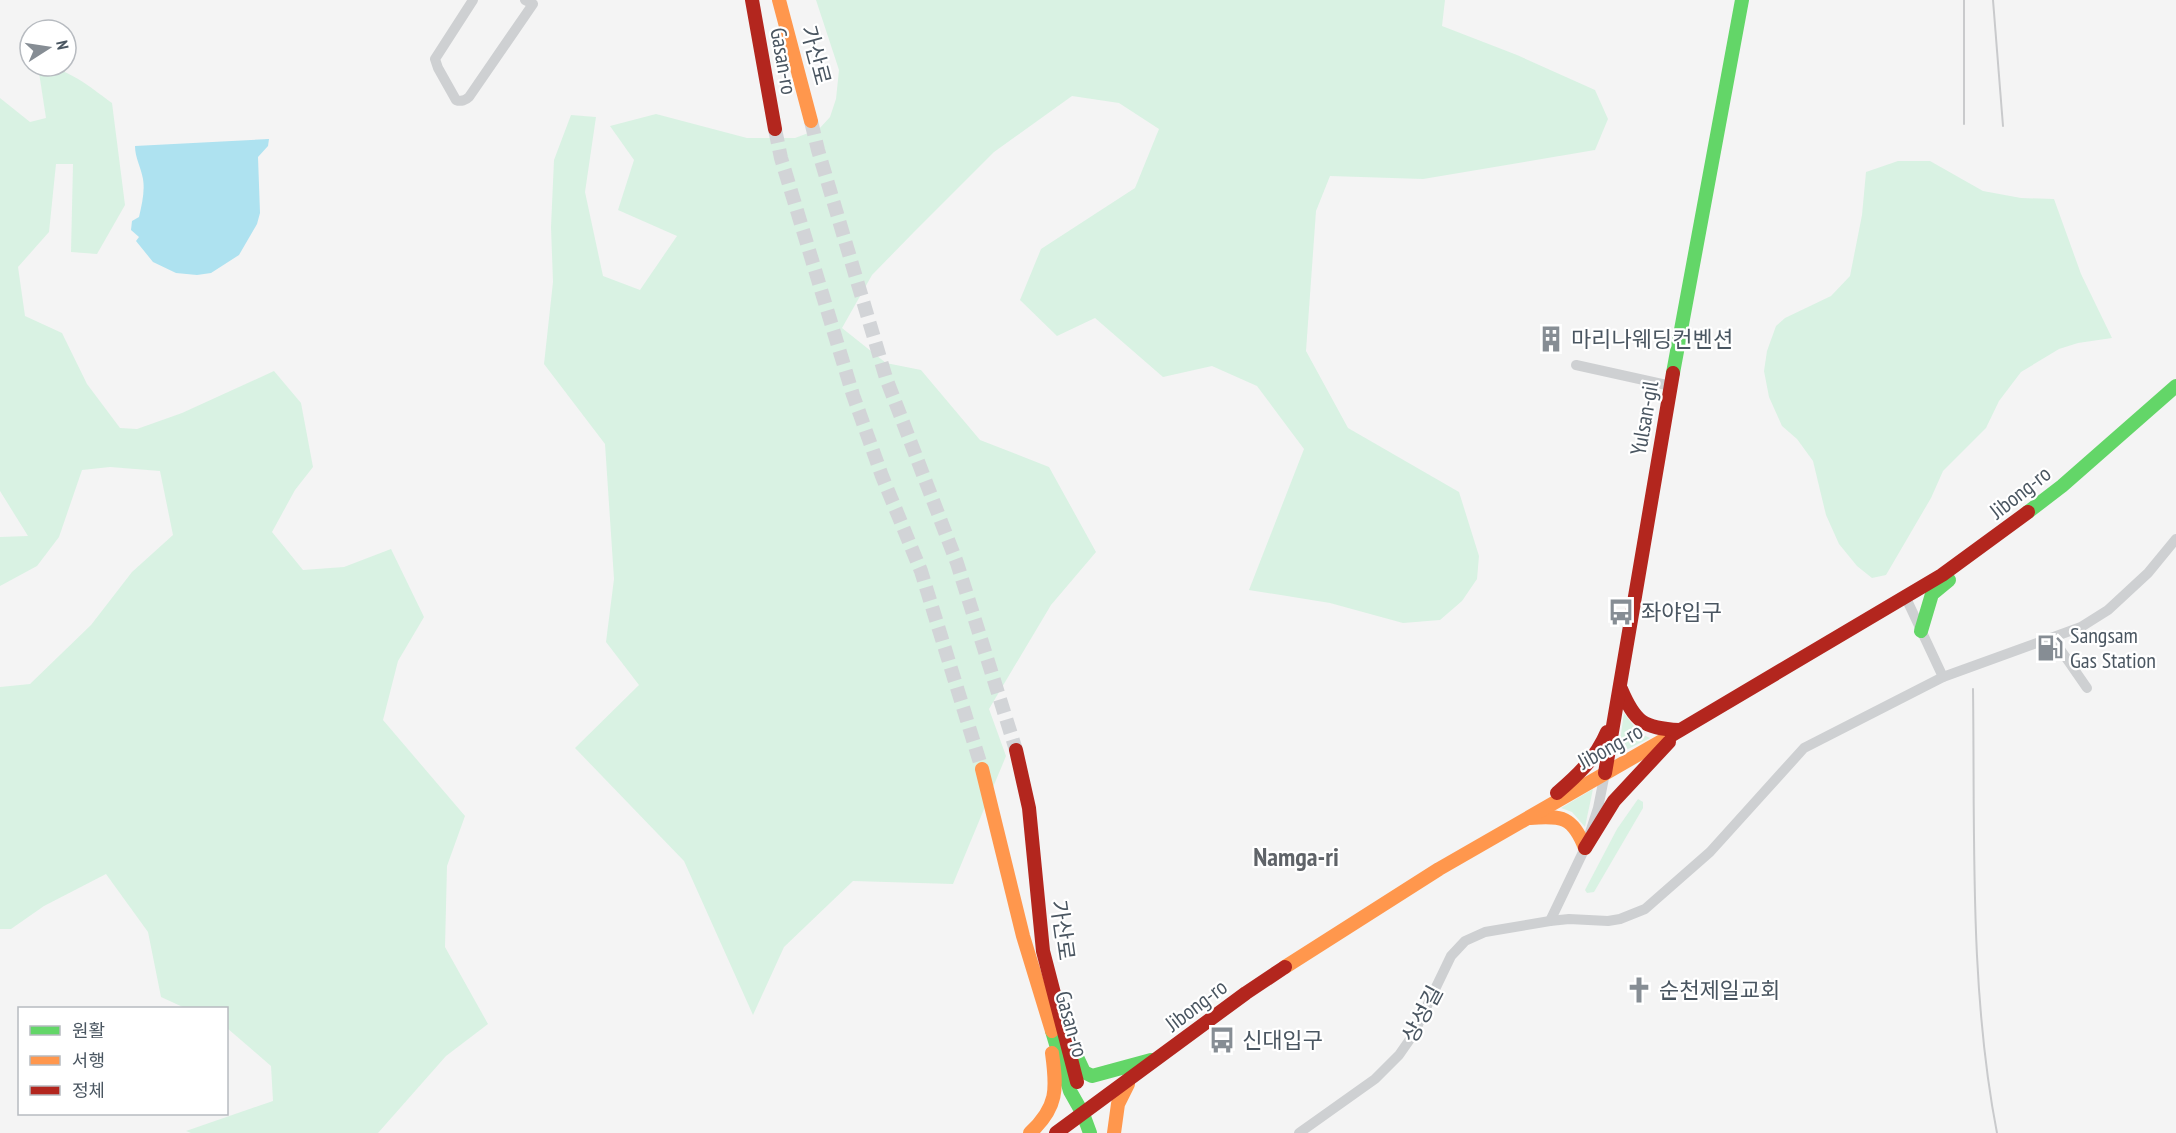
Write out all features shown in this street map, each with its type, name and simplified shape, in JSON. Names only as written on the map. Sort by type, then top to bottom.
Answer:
[{"type":"main road","name":"Gasan-ro","points":[[752,0],[775,129]]},
{"type":"main road","name":"가산로","points":[[779,0],[812,121]]},
{"type":"main road","name":"Yulsan-gil","points":[[1605,773],[1671,386],[1742,0]]},
{"type":"main road","name":"Jibong-ro","points":[[1056,1133],[1131,1080],[1246,993],[1429,875],[1906,598],[1980,548],[2062,486],[2174,390]]},
{"type":"main road","points":[[1922,631],[1932,594],[1980,548]]},
{"type":"main road","points":[[1620,687],[1628,706],[1645,726],[1653,729],[1681,730]]},
{"type":"main road","points":[[1526,818],[1584,771],[1592,761],[1606,735],[1620,687]]},
{"type":"main road","points":[[1585,849],[1614,801],[1681,730]]},
{"type":"main road","name":"가산로","points":[[1016,750],[1029,808],[1049,1000]]},
{"type":"main road","name":"Gasan-ro","points":[[982,769],[1023,936],[1049,1000],[1070,1091],[1083,1114],[1090,1133]]},
{"type":"main road","points":[[1526,818],[1561,816],[1576,826],[1585,849]]},
{"type":"main road","points":[[1049,1000],[1079,1063],[1088,1075],[1106,1074],[1161,1057]]},
{"type":"main road","points":[[1030,1133],[1046,1117],[1056,1091],[1049,1000]]},
{"type":"main road","points":[[1114,1133],[1118,1104],[1131,1080]]},
{"type":"street","points":[[472,0],[435,59],[456,100],[459,101],[469,97],[533,4],[525,0]]},
{"type":"street","points":[[1576,365],[1671,386]]},
{"type":"street","name":"상성길","points":[[1299,1133],[1375,1079],[1399,1055],[1413,1035],[1451,957],[1465,941],[1485,933],[1550,921],[1620,919],[1645,909],[1710,852],[1804,748],[1943,677],[2081,627],[2108,610],[2148,573],[2176,539]]},
{"type":"street","points":[[1906,598],[1943,677]]},
{"type":"street","points":[[2053,639],[2087,688]]},
{"type":"street","points":[[1550,921],[1585,849],[1598,808],[1605,773]]},
{"type":"green space","points":[[816,0],[1445,0],[1442,26],[1517,55],[1595,90],[1608,119],[1595,150],[1423,179],[1330,176],[1316,211],[1306,351],[1348,428],[1459,492],[1479,556],[1477,579],[1462,601],[1440,620],[1403,623],[1330,603],[1249,590],[1304,449],[1257,386],[1212,366],[1163,377],[1095,318],[1057,336],[1020,300],[1041,249],[1135,188],[1159,129],[1119,103],[1072,96],[994,152],[872,275],[842,328],[886,363],[921,370],[980,440],[1049,467],[1096,552],[1051,605],[989,709],[1006,756],[953,884],[853,881],[784,947],[753,1015],[684,861],[575,748],[639,685],[606,642],[614,579],[605,444],[544,364],[553,282],[551,227],[554,160],[571,115],[596,117],[585,192],[603,276],[640,290],[677,236],[618,210],[634,160],[610,126],[656,114],[747,138],[795,138],[819,129],[830,117],[836,99],[839,70]]},
{"type":"green space","points":[[40,78],[76,78],[112,103],[125,205],[97,254],[71,252],[73,164],[56,164],[49,232],[18,267],[25,316],[62,333],[87,384],[120,428],[137,429],[182,413],[274,371],[301,403],[313,467],[295,490],[272,532],[303,570],[344,567],[391,549],[424,617],[398,661],[383,720],[465,816],[447,866],[445,947],[488,1024],[446,1056],[378,1133],[191,1133],[186,1131],[273,1101],[271,1066],[228,1029],[228,1007],[183,1007],[161,997],[148,932],[106,874],[44,906],[11,929],[0,929],[0,687],[30,684],[91,625],[132,572],[173,535],[160,471],[110,467],[82,470],[59,537],[37,566],[0,586],[0,537],[28,536],[0,491],[0,98],[30,122],[46,118]]},
{"type":"green space","points":[[1898,161],[1930,161],[1983,191],[2021,198],[2054,199],[2081,274],[2112,338],[2078,343],[2059,349],[2021,372],[1999,401],[1986,428],[1943,471],[1931,498],[1886,575],[1872,578],[1857,566],[1839,544],[1826,515],[1813,461],[1797,439],[1782,426],[1769,397],[1764,371],[1767,351],[1776,326],[1785,318],[1831,296],[1850,276],[1862,215],[1866,172]]},
{"type":"green space","points":[[1624,713],[1639,733],[1650,738],[1618,754]]},
{"type":"green space","points":[[1593,789],[1585,827],[1572,812],[1561,808]]},
{"type":"green space","points":[[1638,799],[1643,802],[1643,808],[1594,892],[1587,893],[1585,890],[1617,829]]},
{"type":"water","points":[[269,139],[268,146],[258,157],[260,213],[257,224],[239,255],[211,273],[197,275],[176,273],[153,262],[136,241],[139,237],[131,230],[132,221],[139,217],[144,188],[135,146]]},
{"type":"tunnel","points":[[811,121],[886,378],[957,563],[1016,750]]},
{"type":"tunnel","points":[[775,129],[781,158],[853,395],[882,476],[921,571],[982,769]]},
{"type":"railway","points":[[1964,0],[1964,124]]},
{"type":"railway","points":[[1993,0],[2003,126]]},
{"type":"railway","points":[[1973,689],[1975,912],[1978,968],[1988,1079],[1997,1133]]},
{"type":"traffic: fast","points":[[1673,373],[1742,0]]},
{"type":"traffic: fast","points":[[2028,512],[2062,486],[2176,386]]},
{"type":"traffic: fast","points":[[1921,631],[1932,594],[1949,580]]},
{"type":"traffic: fast","points":[[1052,1031],[1070,1091],[1083,1114],[1090,1133]]},
{"type":"traffic: fast","points":[[1076,1055],[1084,1072],[1092,1076],[1151,1060]]},
{"type":"traffic: slow","points":[[779,0],[811,121]]},
{"type":"traffic: slow","points":[[1285,967],[1439,869],[1672,735]]},
{"type":"traffic: slow","points":[[982,769],[1023,936],[1052,1031]]},
{"type":"traffic: slow","points":[[1530,818],[1550,817],[1565,820],[1576,830],[1585,848]]},
{"type":"traffic: slow","points":[[1030,1133],[1051,1106],[1055,1087],[1052,1053]]},
{"type":"traffic: slow","points":[[1114,1133],[1118,1104],[1128,1084]]},
{"type":"traffic: jam","points":[[752,0],[775,129]]},
{"type":"traffic: jam","points":[[1605,773],[1673,373]]},
{"type":"traffic: jam","points":[[1672,735],[1942,575],[2028,512]]},
{"type":"traffic: jam","points":[[1621,689],[1631,709],[1642,721],[1657,727],[1679,730]]},
{"type":"traffic: jam","points":[[1557,793],[1586,766],[1598,750],[1607,732]]},
{"type":"traffic: jam","points":[[1585,848],[1614,801],[1669,742]]},
{"type":"traffic: jam","points":[[1016,750],[1029,808],[1043,951],[1077,1082]]},
{"type":"traffic: jam","points":[[1056,1133],[1246,993],[1285,967]]},
{"type":"place","name":"마리나웨딩컨벤션","points":[[1551,339]]},
{"type":"place","name":"좌야입구","points":[[1621,612]]},
{"type":"place","name":"Sangsam Gas Station","points":[[2050,648]]},
{"type":"place","name":"순천제일교회","points":[[1639,990]]},
{"type":"place","name":"신대입구","points":[[1222,1040]]},
{"type":"district","name":"Namga-ri","points":[[1296,857]]}]
